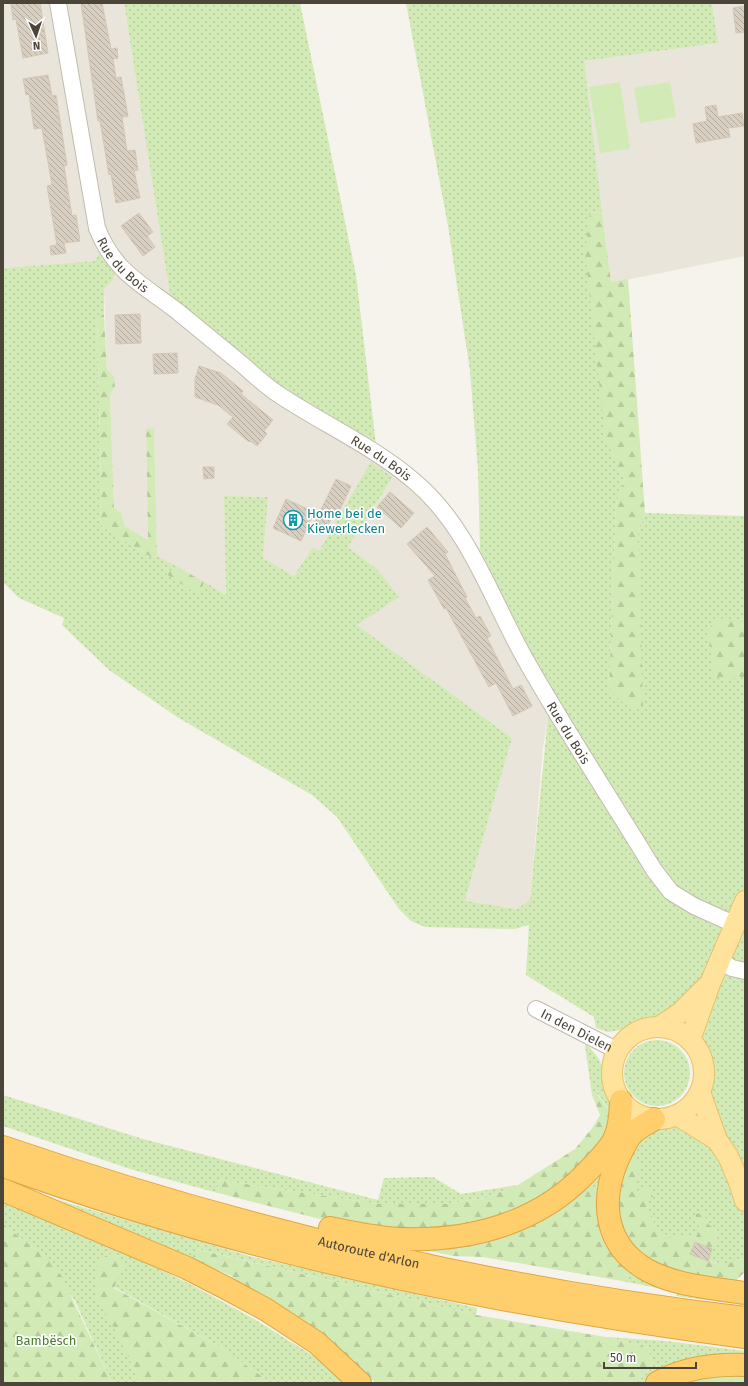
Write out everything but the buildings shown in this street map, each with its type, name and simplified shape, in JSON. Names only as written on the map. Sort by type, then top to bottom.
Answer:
[{"type":"highway","points":[[201,1209],[242,1209],[351,1232],[404,1240],[448,1238],[491,1231],[529,1215],[555,1201],[578,1182],[607,1152],[617,1136],[621,1121],[621,1101]]},
{"type":"highway","points":[[654,1119],[633,1133],[620,1154],[611,1177],[607,1197],[608,1213],[616,1240],[627,1254],[647,1270],[682,1283],[745,1293]]},
{"type":"highway","name":"Autoroute d'Arlon","points":[[3,1146],[118,1184],[201,1209],[408,1261],[497,1280],[613,1300],[745,1318]]},
{"type":"highway","name":"Autoroute d'Arlon","points":[[3,1166],[185,1224],[353,1267],[493,1298],[745,1337]]},
{"type":"highway","points":[[3,1190],[187,1268],[265,1309],[317,1343],[360,1383]]},
{"type":"highway","points":[[657,1383],[670,1375],[720,1364],[745,1365]]},
{"type":"main road","points":[[690,1040],[712,981],[745,901]]},
{"type":"main road","points":[[659,1027],[680,1013],[712,981]]},
{"type":"main road","points":[[659,1027],[670,1029],[690,1040],[698,1051],[703,1064],[703,1078],[700,1092],[686,1109],[677,1115],[654,1119],[636,1113],[621,1101],[615,1090],[612,1076],[613,1063],[618,1051],[625,1041],[635,1033],[646,1029],[659,1027]]},
{"type":"main road","points":[[700,1092],[717,1140],[728,1156],[745,1201]]},
{"type":"main road","points":[[677,1115],[717,1140]]},
{"type":"street","name":"Rue du Bois","points":[[58,3],[96,228],[104,246],[116,262],[131,277],[174,309],[277,393],[377,454],[415,482],[444,513],[471,553],[523,656],[654,870],[672,892],[694,906],[736,925]]},
{"type":"street","points":[[720,961],[732,968],[745,971]]},
{"type":"street","name":"In den Dielen","points":[[536,1009],[618,1051]]},
{"type":"shaded area","points":[[3,3],[124,3],[170,295],[420,476],[450,507],[480,550],[529,648],[555,711],[548,716],[543,748],[530,900],[517,909],[465,902],[512,738],[357,625],[376,568],[348,547],[393,477],[371,463],[319,551],[313,548],[294,576],[263,558],[268,497],[224,496],[226,595],[157,556],[154,428],[146,429],[148,540],[125,526],[121,513],[114,508],[110,394],[115,388],[107,370],[104,289],[113,280],[95,261],[3,268]]},
{"type":"shaded area","points":[[712,3],[745,3],[745,256],[611,283],[583,61],[718,43]]},
{"type":"green space","points":[[124,3],[300,3],[356,275],[376,445],[281,389],[170,295]]},
{"type":"green space","points":[[406,3],[712,3],[718,43],[584,61],[602,212],[590,213],[605,437],[625,480],[616,504],[609,690],[638,534],[645,513],[745,516],[745,1259],[726,1264],[708,1261],[718,1231],[708,1224],[707,1219],[695,1221],[701,1228],[697,1237],[670,1238],[655,1228],[645,1199],[649,1188],[636,1193],[626,1158],[638,1136],[646,1129],[656,1125],[677,1125],[717,1140],[707,1100],[710,1071],[707,1056],[701,1042],[696,1023],[711,982],[661,1021],[643,1022],[627,1029],[608,1032],[596,1028],[594,1017],[526,975],[529,925],[515,929],[425,927],[411,921],[399,909],[337,817],[312,795],[177,717],[109,670],[62,625],[64,618],[19,598],[3,582],[3,268],[95,261],[99,254],[114,273],[113,280],[104,289],[104,315],[97,315],[102,527],[151,557],[157,556],[178,567],[175,571],[201,591],[204,582],[226,595],[224,496],[268,497],[263,558],[294,576],[313,547],[319,551],[371,462],[393,477],[348,547],[376,568],[399,597],[357,625],[512,738],[465,901],[517,909],[530,900],[548,716],[555,710],[523,656],[529,648],[480,550],[478,470],[470,371],[448,226]]},
{"type":"green space","points":[[620,82],[630,149],[600,153],[589,87]]},
{"type":"green space","points":[[670,82],[676,117],[640,123],[634,88]]},
{"type":"green space","points":[[602,212],[611,282],[628,279],[645,513],[638,534],[643,705],[629,708],[609,690],[616,504],[625,480],[605,437],[585,252],[590,213]]},
{"type":"green space","points":[[97,315],[104,315],[107,370],[114,376],[115,388],[110,394],[114,508],[121,513],[125,526],[148,540],[146,429],[154,428],[157,556],[151,557],[102,527]]},
{"type":"green space","points":[[178,567],[204,582],[201,591],[195,593],[165,573],[168,570],[175,571]]},
{"type":"green space","points":[[718,618],[745,622],[745,679],[739,676],[726,682],[713,674],[708,630]]},
{"type":"green space","points":[[657,1040],[670,1043],[680,1050],[687,1060],[690,1073],[687,1086],[680,1096],[670,1103],[657,1106],[644,1103],[634,1096],[627,1086],[624,1073],[627,1060],[634,1050],[644,1043]]},
{"type":"green space","points":[[586,1044],[596,1055],[602,1065],[616,1120],[598,1094],[592,1095],[585,1046]]},
{"type":"green space","points":[[597,1094],[616,1120],[612,1130],[574,1176],[499,1220],[409,1232],[332,1222],[218,1193],[219,1180],[378,1204],[444,1204],[486,1198],[518,1185],[575,1149],[593,1127],[600,1115],[592,1095]]},
{"type":"green space","points":[[3,1095],[143,1139],[378,1200],[384,1178],[433,1177],[461,1194],[518,1185],[486,1198],[444,1204],[378,1204],[219,1180],[218,1193],[130,1169],[3,1126]]},
{"type":"green space","points":[[616,1150],[600,1197],[745,1299],[745,1305],[676,1296],[677,1292],[622,1281],[630,1272],[607,1245],[582,1187]]},
{"type":"green space","points":[[626,1158],[640,1160],[636,1193],[649,1188],[653,1197],[645,1199],[656,1228],[670,1238],[696,1237],[701,1228],[695,1221],[696,1214],[702,1213],[707,1219],[708,1224],[718,1231],[712,1249],[695,1242],[690,1254],[718,1263],[730,1263],[745,1259],[745,1272],[732,1284],[683,1274],[651,1262],[636,1250],[621,1226],[616,1197]]},
{"type":"green space","points":[[582,1187],[591,1188],[599,1202],[601,1229],[607,1245],[631,1272],[622,1281],[483,1257],[453,1256],[403,1245],[448,1243]]},
{"type":"green space","points":[[44,1196],[253,1257],[477,1308],[476,1315],[197,1249],[192,1260]]},
{"type":"green space","points":[[3,1202],[115,1248],[190,1284],[254,1319],[312,1355],[345,1383],[271,1383],[222,1348],[114,1287],[125,1262],[98,1260],[123,1344],[140,1383],[112,1383],[75,1301],[43,1255],[3,1224]]},
{"type":"green space","name":"Bambësch","points":[[3,1224],[43,1255],[61,1275],[112,1383],[3,1383]]},
{"type":"green space","points":[[196,1249],[476,1315],[606,1337],[649,1348],[652,1367],[636,1383],[376,1383],[323,1341],[264,1302],[230,1275],[192,1260]]},
{"type":"green space","points":[[114,1252],[125,1262],[114,1288],[222,1348],[271,1383],[140,1383],[123,1344],[96,1297],[98,1260]]},
{"type":"green space","points":[[606,1337],[666,1341],[745,1351],[745,1360],[668,1370],[645,1383],[636,1383],[652,1367],[649,1348]]},
{"type":"green space","points":[[745,1372],[745,1383],[677,1383],[691,1378]]},
{"type":"place","name":"Home bei de Kiewerlecken","points":[[293,520]]}]
